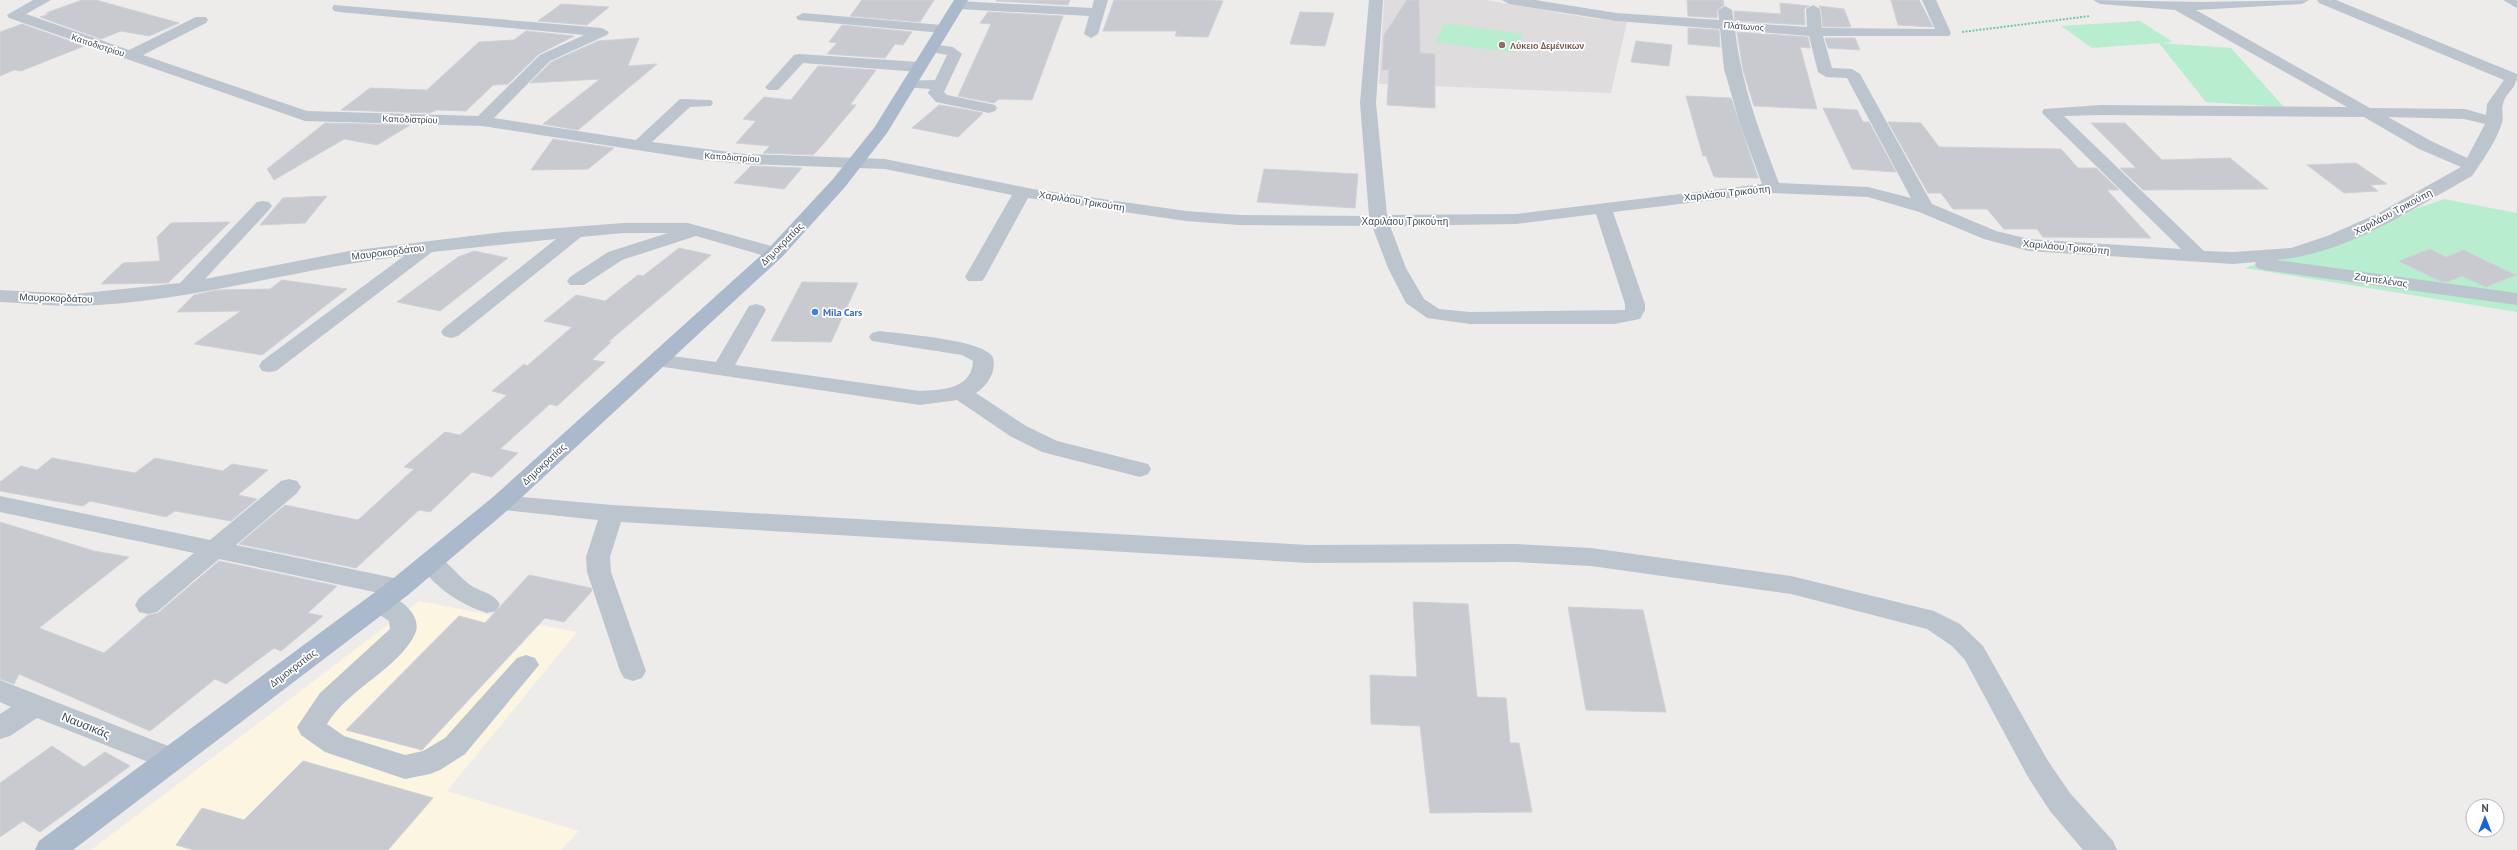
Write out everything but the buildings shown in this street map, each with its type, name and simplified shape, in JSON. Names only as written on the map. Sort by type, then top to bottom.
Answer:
[{"type":"main road","name":"Δημοκρατίας","points":[[50,850],[390,595],[501,503],[775,253],[856,163],[881,130],[959,2]]},
{"type":"street","points":[[8,4],[30,0]]},
{"type":"street","name":"Καποδιστρίου","points":[[44,0],[14,15],[305,116],[482,121],[738,158],[856,163]]},
{"type":"street","points":[[1376,0],[1368,103],[1379,221],[1397,268],[1416,303],[1434,314],[1470,318],[1624,317],[1632,315],[1635,310],[1635,304],[1603,208]]},
{"type":"street","name":"Πλάτωνος","points":[[1509,0],[1528,2],[1591,15],[1815,32],[1944,33]]},
{"type":"street","points":[[1929,0],[1944,33]]},
{"type":"street","points":[[2100,0],[2180,7],[2219,7],[2302,0]]},
{"type":"street","points":[[2324,0],[2516,79]]},
{"type":"street","points":[[2510,0],[2517,4]]},
{"type":"street","points":[[959,2],[1099,6],[1091,34]]},
{"type":"street","points":[[2180,7],[2366,113],[2425,145],[2472,166],[2494,122],[2495,104],[2511,81],[2516,79]]},
{"type":"street","points":[[339,8],[601,30],[602,32],[545,58],[482,121]]},
{"type":"street","points":[[1813,8],[1815,32],[1826,72],[1852,74],[1925,208]]},
{"type":"street","points":[[1725,10],[1728,25],[1732,69],[1748,124],[1772,188]]},
{"type":"street","points":[[803,17],[942,29]]},
{"type":"street","points":[[131,55],[201,20]]},
{"type":"street","points":[[931,48],[948,50],[955,54],[936,93],[942,98],[989,108]]},
{"type":"street","points":[[774,87],[799,58],[914,76],[940,85]]},
{"type":"street","points":[[640,145],[686,102],[705,103]]},
{"type":"street","points":[[2199,256],[2050,112],[2101,110],[2457,113],[2494,122]]},
{"type":"street","name":"Χαριλάου Τρικούπη","points":[[856,163],[906,166],[1023,192],[1186,216],[1239,220],[1379,221],[1516,219],[1772,188],[1868,192],[1925,208],[1990,235],[2029,245],[2246,258],[2293,253],[2352,234],[2449,181],[2472,166]]},
{"type":"street","points":[[975,277],[1023,192]]},
{"type":"street","points":[[186,288],[263,206]]},
{"type":"street","name":"Μαυροκορδάτου","points":[[0,296],[89,300],[186,288],[321,261],[428,247],[645,226],[698,230],[775,253]]},
{"type":"street","points":[[577,281],[615,256],[698,230]]},
{"type":"street","points":[[451,332],[576,232]]},
{"type":"street","points":[[269,366],[428,247]]},
{"type":"street","name":"Ζαμπελένας","points":[[2246,258],[2269,265],[2517,299]]},
{"type":"street","points":[[722,369],[756,310]]},
{"type":"street","points":[[658,360],[920,398],[946,397],[962,393],[976,381],[984,366],[983,358],[967,350],[879,337]]},
{"type":"street","points":[[962,393],[1018,431],[1050,447],[1140,469]]},
{"type":"street","points":[[148,605],[289,487]]},
{"type":"street","points":[[501,503],[612,513],[1308,554],[1515,553],[1591,557],[1791,585],[1934,621],[1949,628],[1965,641],[1974,653],[2038,770],[2060,802],[2102,850]]},
{"type":"street","points":[[0,504],[215,549],[390,595],[402,616],[403,632],[393,646],[319,711],[311,727],[335,744],[405,767],[430,762],[455,746],[526,665]]},
{"type":"street","points":[[612,513],[598,557],[599,572],[633,671]]},
{"type":"street","points":[[430,562],[461,591],[488,604]]},
{"type":"street","name":"Ναυσικάς","points":[[0,691],[171,759]]},
{"type":"street","points":[[0,728],[35,705]]},
{"type":"path","points":[[1944,33],[2097,15]]},
{"type":"shaded area","name":"Λύκειο Δεμένικων","points":[[1384,0],[1485,0],[1590,18],[1627,22],[1611,93],[1379,84]]},
{"type":"shaded area","points":[[419,601],[577,632],[447,791],[579,831],[561,850],[91,850]]},
{"type":"green space","points":[[2140,21],[2173,42],[2160,43],[2231,48],[2284,107],[2206,102],[2159,43],[2092,48],[2061,26]]},
{"type":"green space","points":[[1445,23],[1523,34],[1515,53],[1435,42]]},
{"type":"green space","points":[[2444,199],[2517,213],[2517,312],[2245,268]]},
{"type":"place","name":"Λύκειο Δεμένικων","points":[[1502,45]]},
{"type":"place","name":"Mila Cars","points":[[815,312]]}]
